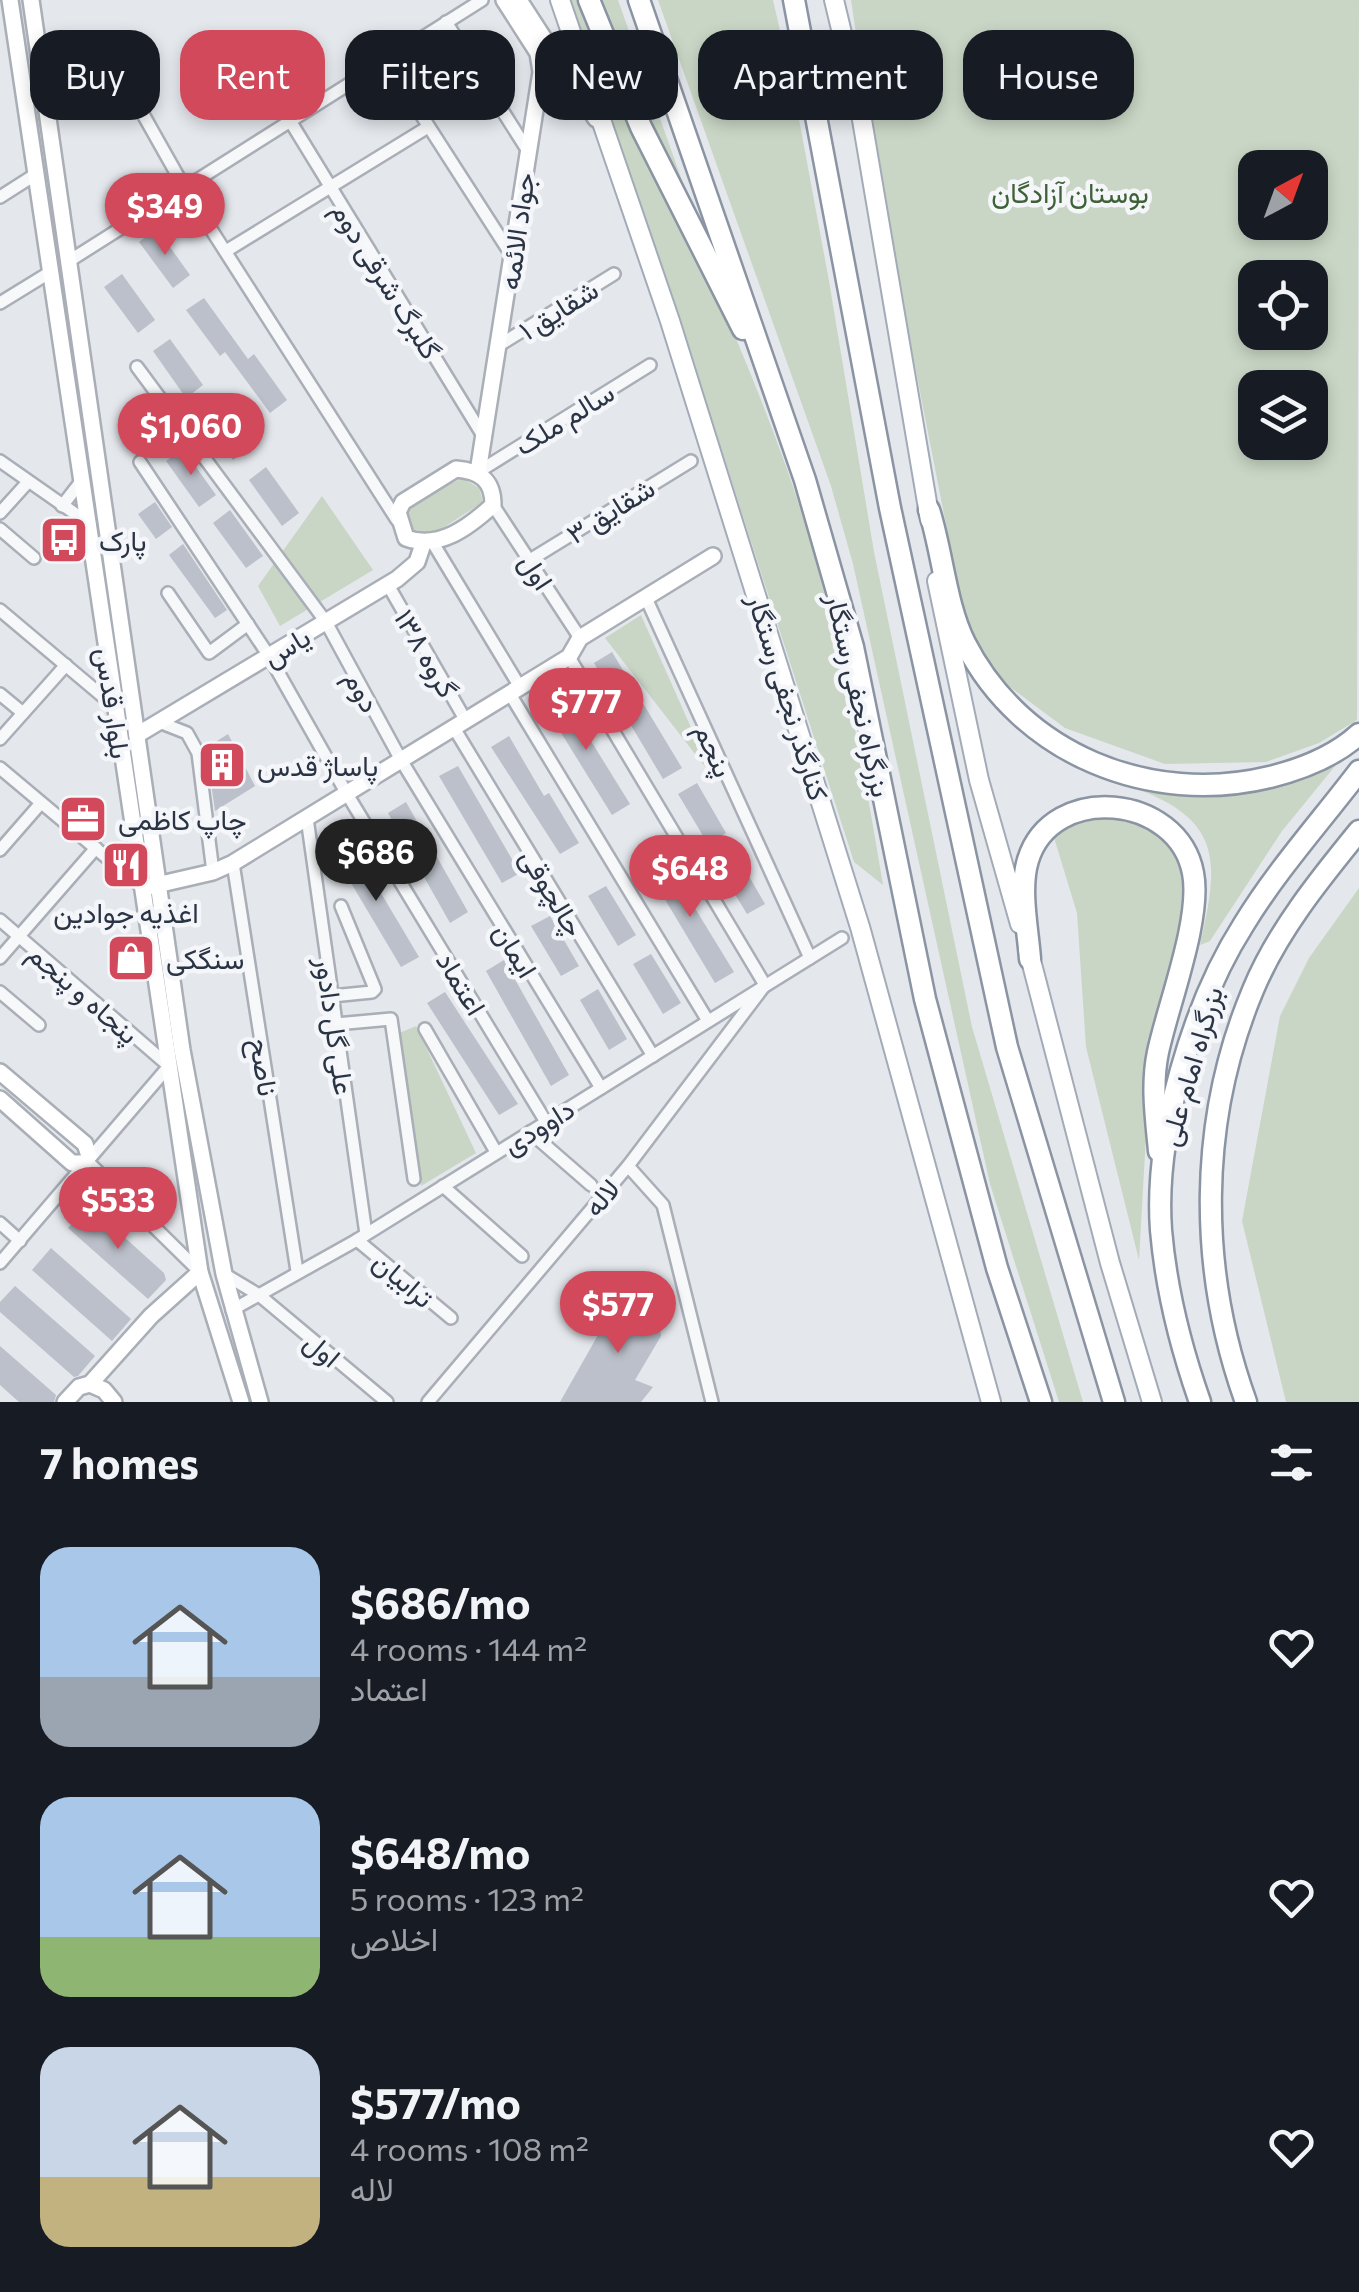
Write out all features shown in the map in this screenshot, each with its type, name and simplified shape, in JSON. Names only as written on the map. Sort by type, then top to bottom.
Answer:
[{"type":"highway","points":[[589,0],[641,128],[774,388]]},
{"type":"highway","name":"بزرگراه نجفی رستگار","points":[[639,0],[805,480],[853,647],[925,999],[997,1268],[1040,1402]]},
{"type":"highway","points":[[794,0],[890,508],[1003,1030],[1044,1179],[1114,1402]]},
{"type":"highway","points":[[929,510],[963,640],[987,679],[1023,718],[1069,752],[1118,774],[1151,782],[1186,788],[1221,786],[1290,772],[1320,760],[1359,734]]},
{"type":"highway","name":"بزرگراه امام علی","points":[[1200,1402],[1174,1313],[1162,1230],[1162,1174],[1171,1118],[1198,1018],[1218,970],[1245,922],[1359,771]]},
{"type":"highway","points":[[1030,959],[1028,860],[1050,824],[1087,808],[1124,807],[1159,820],[1180,843],[1193,873],[1192,912],[1157,1055],[1154,1104],[1162,1174]]},
{"type":"highway","name":"بزرگراه امام علی","points":[[1246,1402],[1216,1280],[1210,1236],[1209,1192],[1216,1129],[1252,991],[1289,923],[1359,831]]},
{"type":"main road","name":"بلوار قدس","points":[[10,0],[33,176],[52,271],[90,524],[113,705],[224,1274],[260,1402]]},
{"type":"main road","name":"بلوار قدس","points":[[32,0],[137,735],[169,1066],[200,1272],[240,1402]]},
{"type":"main road","name":"جواد الائمه","points":[[478,472],[542,63],[504,0]]},
{"type":"main road","points":[[520,0],[607,137]]},
{"type":"main road","name":"کنارگذر نجفی رستگار","points":[[560,0],[729,504],[860,927],[990,1402]]},
{"type":"main road","points":[[834,0],[864,126],[929,510],[939,597],[978,780],[1110,1263],[1152,1402]]},
{"type":"main road","points":[[52,271],[69,261]]},
{"type":"main road","points":[[456,469],[478,472],[488,481],[493,505],[463,528],[428,544],[406,538],[399,524],[402,502],[456,469]]},
{"type":"main road","name":"یاس","points":[[137,735],[388,585],[417,562],[428,544]]},
{"type":"main road","points":[[150,887],[233,863],[569,657],[580,638],[713,556]]},
{"type":"main road","points":[[0,1072],[85,1144],[86,1160],[72,1163],[0,1099]]},
{"type":"main road","points":[[66,1402],[79,1388],[90,1384],[151,1316],[200,1272],[224,1274]]},
{"type":"main road","points":[[90,1384],[104,1390],[114,1402]]},
{"type":"street","points":[[433,30],[482,0]]},
{"type":"street","points":[[446,22],[528,152]]},
{"type":"street","points":[[146,120],[184,188],[399,524]]},
{"type":"street","points":[[69,261],[289,120]]},
{"type":"street","name":"گلبرگ شرقی دوم","points":[[289,120],[485,439]]},
{"type":"street","points":[[424,120],[512,256]]},
{"type":"street","points":[[226,251],[428,126]]},
{"type":"street","points":[[0,197],[33,176]]},
{"type":"street","points":[[0,304],[52,271]]},
{"type":"street","name":"شقایق ۱","points":[[501,344],[614,274]]},
{"type":"street","name":"سالم ملک","points":[[478,472],[650,365]]},
{"type":"street","name":"دوم","points":[[137,367],[326,622],[401,760]]},
{"type":"street","name":"شقایق ۳","points":[[530,560],[690,460]]},
{"type":"street","points":[[0,461],[90,524]]},
{"type":"street","points":[[140,462],[269,656],[347,794]]},
{"type":"street","points":[[62,506],[83,479]]},
{"type":"street","points":[[0,513],[28,482]]},
{"type":"street","name":"اول","points":[[493,505],[580,638]]},
{"type":"street","points":[[0,529],[34,558]]},
{"type":"street","points":[[428,544],[708,1021]]},
{"type":"street","name":"گروه ۱۳۸","points":[[388,585],[460,724]]},
{"type":"street","points":[[168,593],[209,653],[248,624]]},
{"type":"street","name":"پنجم","points":[[646,598],[810,958]]},
{"type":"street","points":[[3,618],[113,705]]},
{"type":"street","points":[[569,657],[765,986]]},
{"type":"street","points":[[0,739],[66,665]]},
{"type":"street","points":[[0,694],[23,713]]},
{"type":"street","points":[[159,722],[188,733],[198,753],[212,872]]},
{"type":"street","name":"چالچوقی","points":[[460,724],[652,1056]]},
{"type":"street","name":"ایمان","points":[[401,760],[601,1088]]},
{"type":"street","points":[[0,768],[96,848],[150,887]]},
{"type":"street","name":"اعتماد","points":[[347,794],[546,1122]]},
{"type":"street","points":[[0,850],[41,803]]},
{"type":"street","name":"علی گل دادور","points":[[307,818],[361,1237]]},
{"type":"street","points":[[0,958],[96,848]]},
{"type":"street","name":"ناصح","points":[[233,863],[297,1272]]},
{"type":"street","points":[[332,996],[376,989],[342,906]]},
{"type":"street","name":"پنجاه و پنجم","points":[[0,920],[169,1066]]},
{"type":"street","name":"داوودی","points":[[232,1310],[361,1237],[842,938]]},
{"type":"street","name":"لاله","points":[[428,1402],[628,1166],[765,986]]},
{"type":"street","points":[[0,992],[39,1025]]},
{"type":"street","points":[[336,1024],[392,1019],[414,1179]]},
{"type":"street","points":[[425,1029],[496,1152]]},
{"type":"street","points":[[0,1262],[169,1066]]},
{"type":"street","points":[[530,1132],[591,1184]]},
{"type":"street","points":[[86,1160],[200,1272]]},
{"type":"street","points":[[628,1166],[662,1205],[712,1402]]},
{"type":"street","points":[[444,1186],[522,1256]]},
{"type":"street","points":[[0,1224],[20,1241]]},
{"type":"street","name":"ترابیان","points":[[361,1237],[451,1318]]},
{"type":"street","name":"اول","points":[[224,1274],[259,1296],[387,1402]]},
{"type":"green space","points":[[569,0],[583,0],[597,30],[579,30]]},
{"type":"green space","points":[[593,0],[618,0],[629,30],[607,30]]},
{"type":"green space","points":[[658,0],[773,0],[780,30],[698,30],[698,112],[678,56],[678,30],[669,30]]},
{"type":"green space","name":"بوستان آزادگان","points":[[851,0],[1359,0],[1357,720],[1319,743],[1266,762],[1165,764],[1065,728],[998,678],[969,642],[869,120],[943,120],[943,30],[855,30]]},
{"type":"green space","points":[[611,120],[638,120],[717,293],[788,472],[832,624],[883,885],[854,862],[668,283]]},
{"type":"green space","points":[[648,120],[661,120],[702,237]]},
{"type":"green space","points":[[701,120],[799,120],[874,552],[972,1027],[1083,1402],[1059,1402],[990,1184],[853,564],[831,486]]},
{"type":"green space","points":[[462,478],[479,488],[483,502],[435,533],[410,529],[406,518],[410,506]]},
{"type":"green space","points":[[322,496],[373,570],[280,626],[258,586]]},
{"type":"green space","points":[[641,615],[713,777],[605,638]]},
{"type":"green space","points":[[1349,749],[1282,831],[1210,941],[1200,945],[1210,893],[1209,851],[1188,817],[1140,790],[1148,787],[1213,794],[1267,787]]},
{"type":"green space","points":[[1129,814],[1164,829],[1183,856],[1183,915],[1151,1047],[1139,1260],[1086,1047],[1077,913],[1052,831],[1093,816]]},
{"type":"green space","points":[[1359,888],[1359,1402],[1286,1402],[1242,1221],[1280,1016],[1309,958]]},
{"type":"green space","points":[[416,1026],[476,1153],[421,1186],[397,1034]]},
{"type":"building","points":[[157,229],[190,275],[173,288],[139,242]]},
{"type":"building","points":[[122,274],[155,320],[138,333],[104,287]]},
{"type":"building","points":[[204,298],[248,359],[254,354],[287,400],[270,413],[225,352],[220,356],[186,310]]},
{"type":"building","points":[[170,339],[203,385],[186,398],[153,351]]},
{"type":"building","points":[[217,402],[250,448],[233,460],[200,415]]},
{"type":"building","points":[[183,449],[216,495],[199,507],[166,461]]},
{"type":"building","points":[[266,467],[299,513],[282,526],[249,480]]},
{"type":"building","points":[[155,502],[172,527],[156,539],[138,514]]},
{"type":"building","points":[[230,510],[263,556],[246,568],[213,523]]},
{"type":"building","points":[[183,544],[227,610],[215,618],[169,555]]},
{"type":"building","points":[[612,652],[682,768],[663,779],[594,663]]},
{"type":"building","points":[[560,691],[630,804],[612,815],[542,702]]},
{"type":"building","name":"پاساژ قدس","points":[[228,734],[255,786],[215,811],[206,748]]},
{"type":"building","points":[[509,736],[544,796],[549,793],[579,843],[560,854],[491,747]]},
{"type":"building","points":[[458,766],[520,873],[502,883],[439,776]]},
{"type":"building","points":[[697,783],[726,833],[708,844],[678,794]]},
{"type":"building","points":[[406,802],[468,912],[450,923],[388,813]]},
{"type":"building","points":[[350,841],[419,957],[401,967],[332,851]]},
{"type":"building","points":[[736,854],[765,904],[747,914],[717,865]]},
{"type":"building","points":[[663,856],[734,972],[715,983],[645,866]]},
{"type":"building","points":[[606,886],[636,935],[618,946],[588,896]]},
{"type":"building","points":[[550,916],[579,966],[561,976],[531,926]]},
{"type":"building","points":[[651,954],[681,1003],[663,1014],[633,964]]},
{"type":"building","points":[[504,960],[569,1075],[551,1086],[486,971]]},
{"type":"building","points":[[598,989],[627,1039],[609,1050],[580,1000]]},
{"type":"building","points":[[445,992],[518,1104],[499,1115],[427,1003]]},
{"type":"building","points":[[93,1209],[164,1273],[166,1280],[148,1299],[68,1228],[85,1210]]},
{"type":"building","points":[[51,1248],[131,1319],[112,1341],[32,1270]]},
{"type":"building","points":[[15,1286],[95,1356],[78,1376],[74,1377],[0,1312],[0,1302]]},
{"type":"building","points":[[623,1291],[658,1313],[661,1336],[635,1380],[653,1387],[641,1402],[560,1402]]},
{"type":"building","points":[[0,1346],[56,1395],[54,1402],[19,1402],[0,1385]]},
{"type":"place","name":"پارک","points":[[64,540]]},
{"type":"place","name":"پاساژ قدس","points":[[222,765]]},
{"type":"place","name":"چاپ كاظمى","points":[[83,819]]},
{"type":"place","name":"اغذیه جوادین","points":[[126,865]]},
{"type":"place","name":"سنگکی","points":[[131,958]]}]
